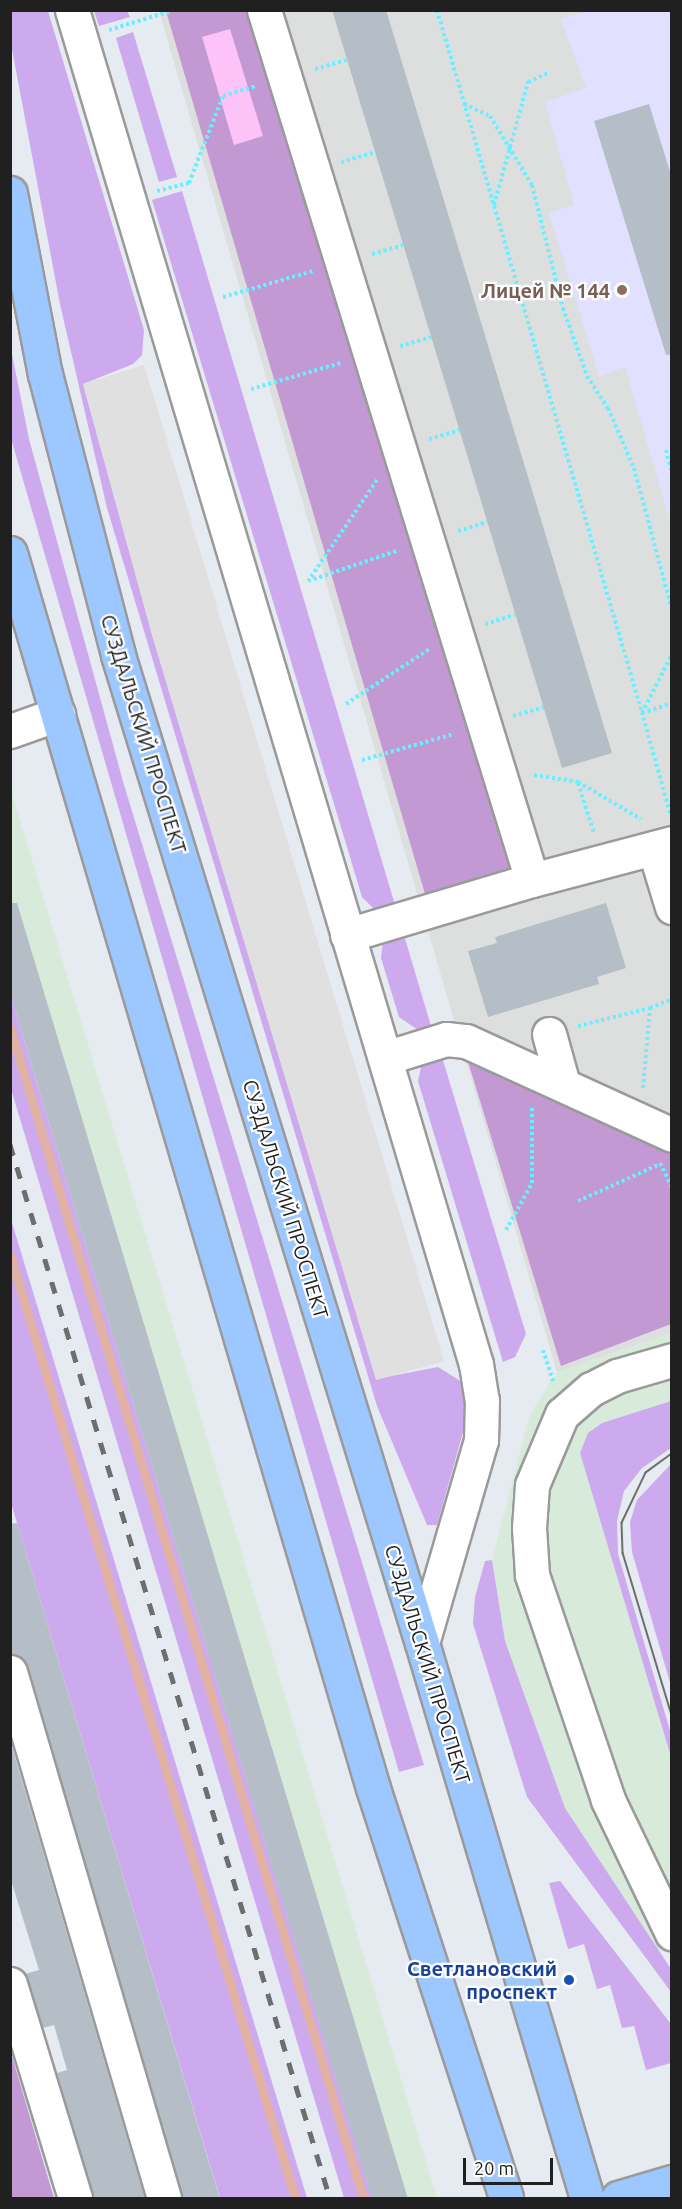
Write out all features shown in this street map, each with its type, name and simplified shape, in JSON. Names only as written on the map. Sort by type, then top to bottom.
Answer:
[{"type":"main road","name":"СУЗДАЛЬСКИЙ ПРОСПЕКТ","points":[[10,193],[45,374],[118,655],[423,1643],[587,2199]]},
{"type":"main road","points":[[10,553],[373,1788],[506,2199]]},
{"type":"main road","points":[[618,2199],[672,2182]]},
{"type":"street","points":[[72,10],[347,935],[468,1332],[482,1400],[481,1440],[423,1643]]},
{"type":"street","points":[[264,10],[532,880]]},
{"type":"street","points":[[10,731],[58,714]]},
{"type":"street","points":[[347,935],[532,880],[603,863],[660,839],[672,907]]},
{"type":"street","points":[[549,1034],[563,1084]]},
{"type":"street","points":[[385,1058],[446,1039],[466,1041],[563,1084],[666,1150]]},
{"type":"street","points":[[672,1360],[616,1376],[591,1389],[562,1414],[532,1485],[529,1528],[532,1575],[608,1800],[672,1933]]},
{"type":"street","points":[[10,1672],[164,2199]]},
{"type":"street","points":[[10,1984],[75,2199]]},
{"type":"path","points":[[111,41],[108,31],[174,10]]},
{"type":"path","points":[[437,10],[672,816]]},
{"type":"path","points":[[153,181],[156,192],[189,183],[223,96],[347,60]]},
{"type":"path","points":[[494,207],[528,82],[550,72]]},
{"type":"path","points":[[464,104],[490,116],[511,143],[532,185],[563,308],[587,376],[608,408],[634,468],[672,610]]},
{"type":"path","points":[[223,297],[342,263]]},
{"type":"path","points":[[251,389],[370,355]]},
{"type":"path","points":[[399,448],[308,580],[428,540]]},
{"type":"path","points":[[666,450],[672,473]]},
{"type":"path","points":[[346,704],[456,632]]},
{"type":"path","points":[[642,712],[672,654]]},
{"type":"path","points":[[642,712],[672,703]]},
{"type":"path","points":[[362,760],[489,740],[512,753],[536,777],[578,782],[660,839]]},
{"type":"path","points":[[578,782],[603,863]]},
{"type":"path","points":[[549,1034],[650,1008]]},
{"type":"path","points":[[506,1230],[532,1183],[533,1069]]},
{"type":"path","points":[[578,1201],[666,1150]]},
{"type":"shaded area","points":[[10,11],[48,11],[144,330],[142,355],[133,364],[83,384],[153,638],[376,1379],[438,1367],[459,1380],[465,1391],[467,1418],[437,1525],[427,1525],[377,1406],[107,508],[60,304],[11,44]]},
{"type":"shaded area","points":[[94,11],[127,11],[130,17],[99,26]]},
{"type":"shaded area","points":[[159,11],[671,11],[671,1333],[557,1372]]},
{"type":"shaded area","points":[[166,11],[253,11],[511,871],[425,894]]},
{"type":"shaded area","name":"Лицей № 144","points":[[589,11],[671,11],[671,525],[625,367],[599,376],[549,213],[574,205],[545,102],[586,88],[561,19]]},
{"type":"shaded area","points":[[230,29],[263,136],[234,145],[202,37]]},
{"type":"shaded area","points":[[133,32],[177,177],[159,182],[116,38]]},
{"type":"shaded area","points":[[182,191],[395,905],[374,909],[362,897],[152,200]]},
{"type":"shaded area","points":[[11,349],[29,439],[124,785],[424,1765],[399,1772],[12,442]]},
{"type":"shaded area","points":[[144,365],[444,1361],[376,1380],[153,638],[83,384]]},
{"type":"shaded area","points":[[10,787],[437,2198],[372,2198],[11,993]]},
{"type":"shaded area","points":[[403,932],[431,1026],[418,1030],[399,1017],[381,958],[383,942]]},
{"type":"shaded area","points":[[10,993],[372,2198],[344,2198],[11,1089]]},
{"type":"shaded area","points":[[441,1054],[526,1334],[515,1357],[503,1362],[418,1081],[422,1063]]},
{"type":"shaded area","points":[[466,1055],[671,1143],[671,1324],[561,1366]]},
{"type":"shaded area","points":[[10,1216],[307,2198],[220,2198],[11,1503]]},
{"type":"shaded area","points":[[671,1333],[671,1401],[602,1423],[580,1453],[671,1757],[671,1946],[658,1950],[565,1808],[505,1641],[492,1560],[530,1414],[557,1372]]},
{"type":"shaded area","points":[[671,1401],[671,1448],[642,1468],[624,1491],[617,1521],[618,1554],[671,1734],[671,1757],[580,1453],[588,1433],[602,1423]]},
{"type":"shaded area","points":[[671,1464],[671,1686],[632,1552],[630,1522],[637,1500]]},
{"type":"shaded area","points":[[492,1560],[505,1641],[565,1808],[671,1969],[671,1992],[527,1797],[473,1624],[475,1597],[485,1561]]},
{"type":"shaded area","points":[[560,1881],[671,2024],[671,2063],[646,2070],[634,2026],[622,2028],[610,1985],[597,1989],[584,1944],[568,1949],[549,1883]]},
{"type":"shaded area","points":[[11,2053],[54,2198],[11,2198]]},
{"type":"building","points":[[332,10],[386,10],[612,753],[562,768]]},
{"type":"building","points":[[649,104],[672,178],[672,354],[666,355],[594,121]]},
{"type":"building","points":[[10,903],[17,903],[408,2199],[372,2199],[10,993]]},
{"type":"building","points":[[606,903],[626,968],[597,977],[599,984],[488,1017],[468,951],[497,943],[495,937]]},
{"type":"building","points":[[17,1523],[220,2199],[182,2199],[28,1667],[22,1658],[10,1654],[10,1524]]},
{"type":"building","points":[[10,1740],[145,2199],[93,2199],[57,2073],[67,2070],[54,2025],[43,2028],[25,1974],[39,1970],[10,1877]]},
{"type":"waterway","points":[[10,1028],[363,2198]]},
{"type":"waterway","points":[[10,1255],[295,2198]]},
{"type":"tram line","points":[[672,1454],[646,1473],[622,1523],[623,1553],[672,1715]]},
{"type":"railway","points":[[10,1144],[330,2198]]},
{"type":"place","name":"Лицей № 144","points":[[622,290]]},
{"type":"place","name":"Светлановский проспект","points":[[569,1980]]}]
